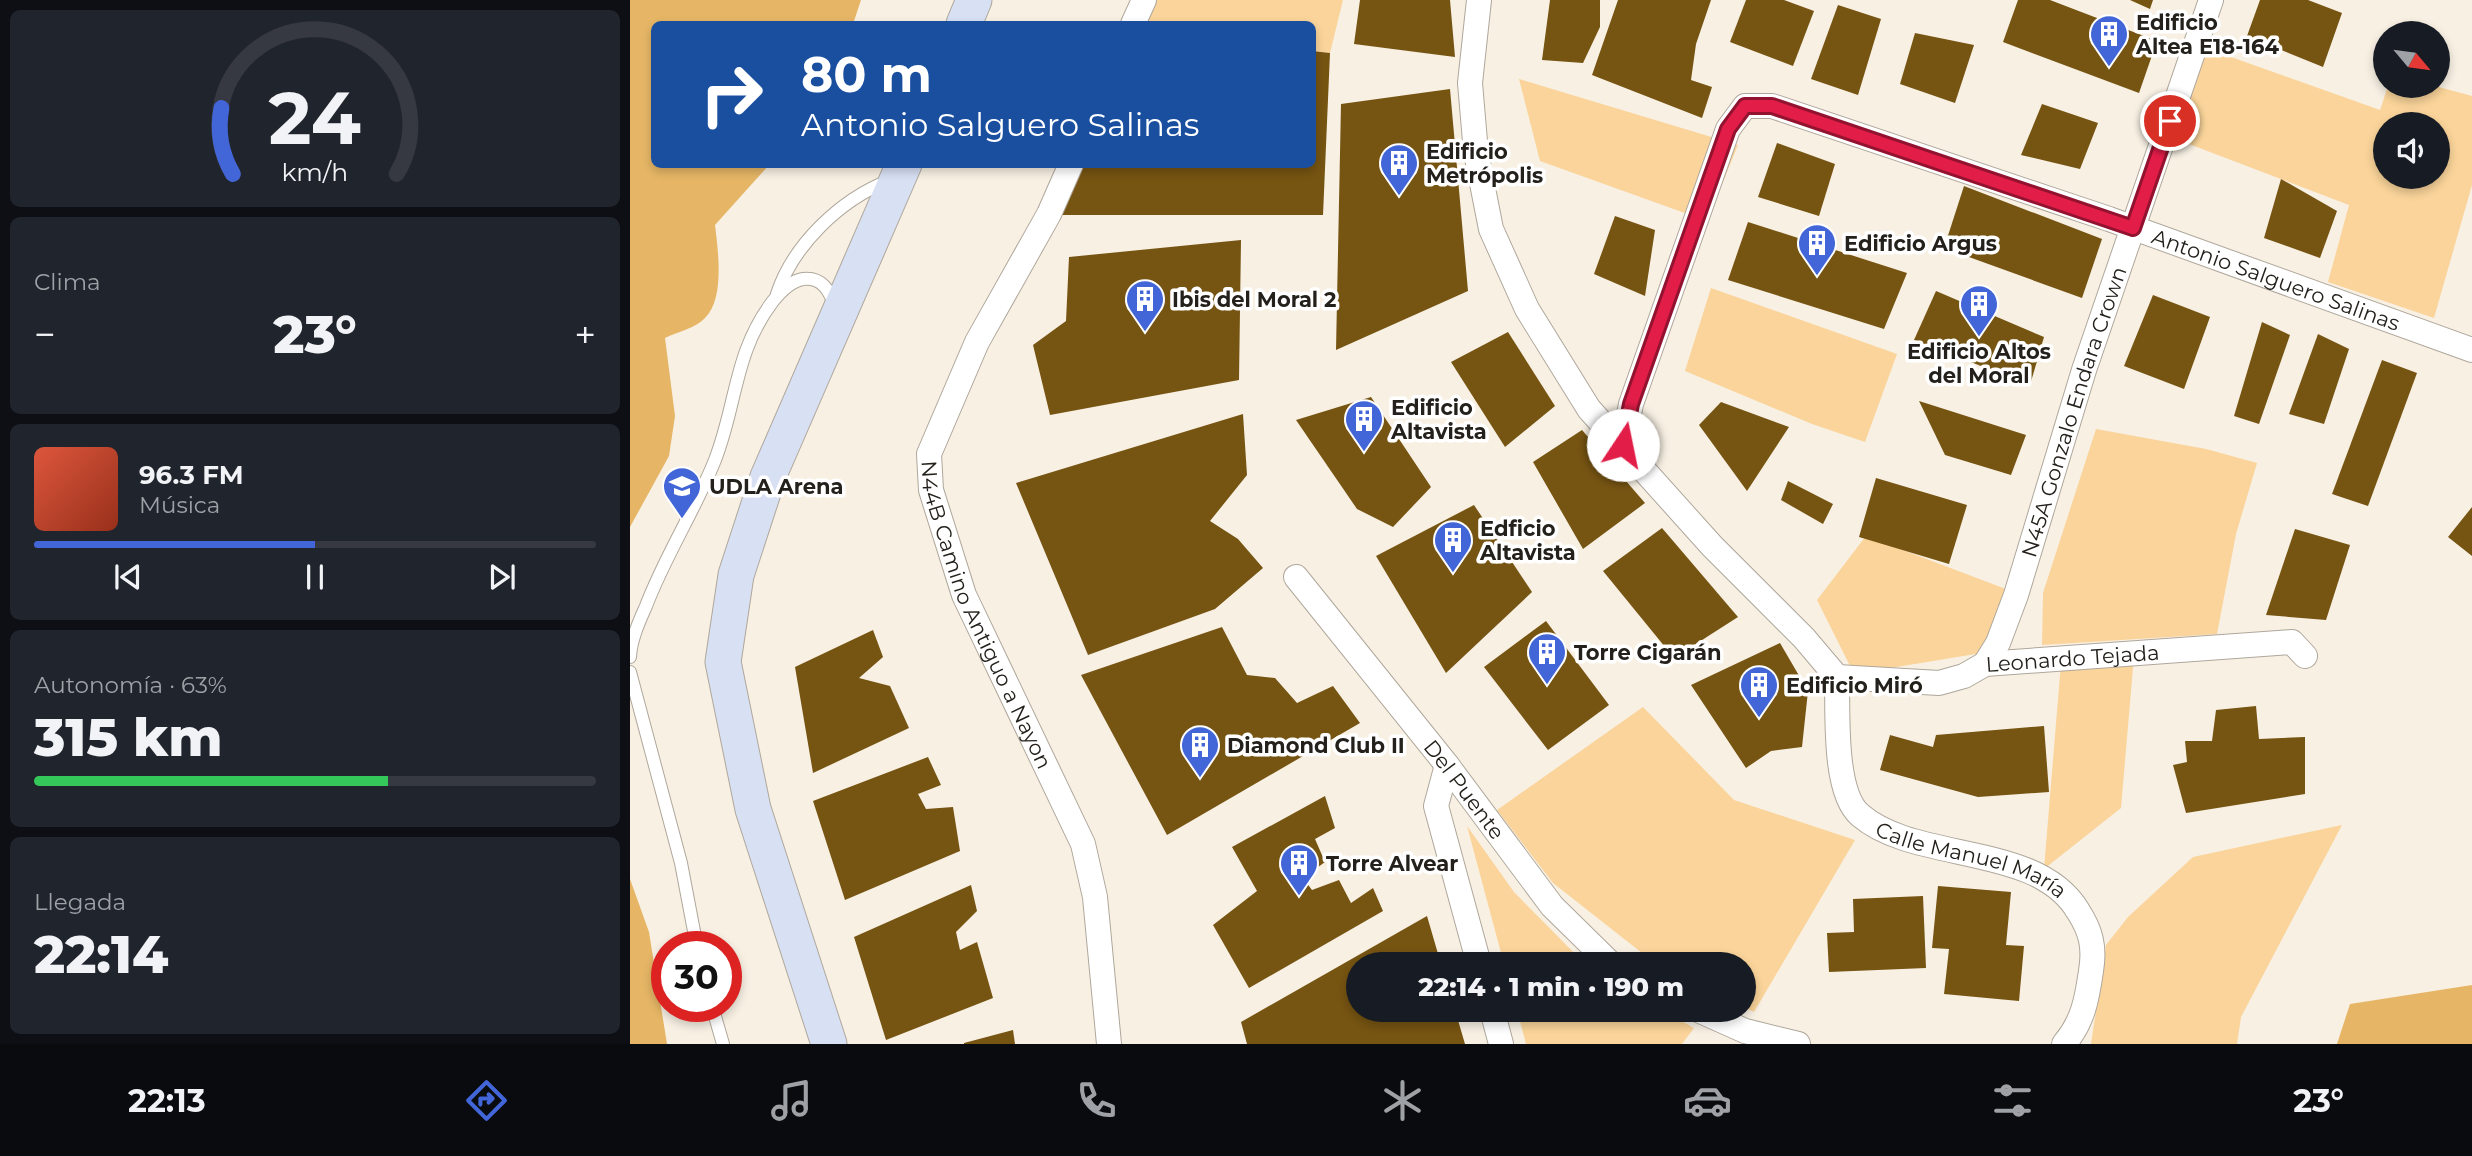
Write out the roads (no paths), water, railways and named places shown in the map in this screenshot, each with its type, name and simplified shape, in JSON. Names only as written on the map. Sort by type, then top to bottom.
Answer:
[{"type":"street","points":[[965,21],[974,0]]},
{"type":"street","points":[[1134,21],[1144,0]]},
{"type":"street","points":[[1479,0],[1470,83],[1476,153],[1491,229],[1527,309],[1589,409],[1712,546],[1804,638],[1837,677]]},
{"type":"street","name":"N45A Gonzalo Endara Crown","points":[[1985,664],[1998,643],[2016,595],[2084,370],[2211,0]]},
{"type":"street","name":"Antonio Salguero Salinas","points":[[1623,445],[1631,404],[1728,129],[1745,106],[1772,106],[2133,228],[2472,350]]},
{"type":"street","name":"N44B Camino Antiguo a Nayon","points":[[1069,168],[1049,214],[977,342],[929,454],[931,490],[964,596],[1083,844],[1095,897],[1109,1044]]},
{"type":"street","points":[[829,1044],[753,809],[723,662],[736,575],[768,477],[901,171]]},
{"type":"street","name":"Del Puente","points":[[1296,577],[1447,765],[1552,906],[1599,952]]},
{"type":"street","name":"Leonardo Tejada","points":[[1837,677],[1939,683],[1964,676],[1985,664],[2292,642],[2305,656]]},
{"type":"street","name":"Calle Manuel María","points":[[1837,677],[1846,798],[1859,815],[1905,837],[2039,874],[2072,900],[2090,930],[2094,954],[2085,1011],[2064,1044]]},
{"type":"street","points":[[1447,765],[1436,806],[1476,952]]},
{"type":"street","points":[[1495,1022],[1501,1044]]},
{"type":"street","points":[[1725,1022],[1745,1031],[1798,1044]]},
{"type":"lane","points":[[776,297],[784,273],[817,232],[869,189],[901,171]]},
{"type":"lane","points":[[630,657],[636,628],[655,581],[716,459],[740,364],[750,336],[776,297],[789,284],[802,279],[817,280],[826,285],[839,314]]},
{"type":"lane","points":[[630,672],[681,863],[694,931]]},
{"type":"lane","points":[[717,1022],[723,1044]]},
{"type":"place","name":"Edificio Altea E18-164","points":[[2109,68]]},
{"type":"place","name":"Edificio Metrópolis","points":[[1399,197]]},
{"type":"place","name":"Edificio Argus","points":[[1817,277]]},
{"type":"place","name":"Ibis del Moral 2","points":[[1145,333]]},
{"type":"place","name":"Edificio Altos del Moral","points":[[1979,338]]},
{"type":"place","name":"Edificio Altavista","points":[[1364,453]]},
{"type":"place","name":"UDLA Arena","points":[[682,520]]},
{"type":"place","name":"Edficio Altavista","points":[[1453,574]]},
{"type":"place","name":"Torre Cigarán","points":[[1547,686]]},
{"type":"place","name":"Edificio Miró","points":[[1759,719]]},
{"type":"place","name":"Diamond Club II","points":[[1200,779]]},
{"type":"place","name":"Torre Alvear","points":[[1299,897]]}]
